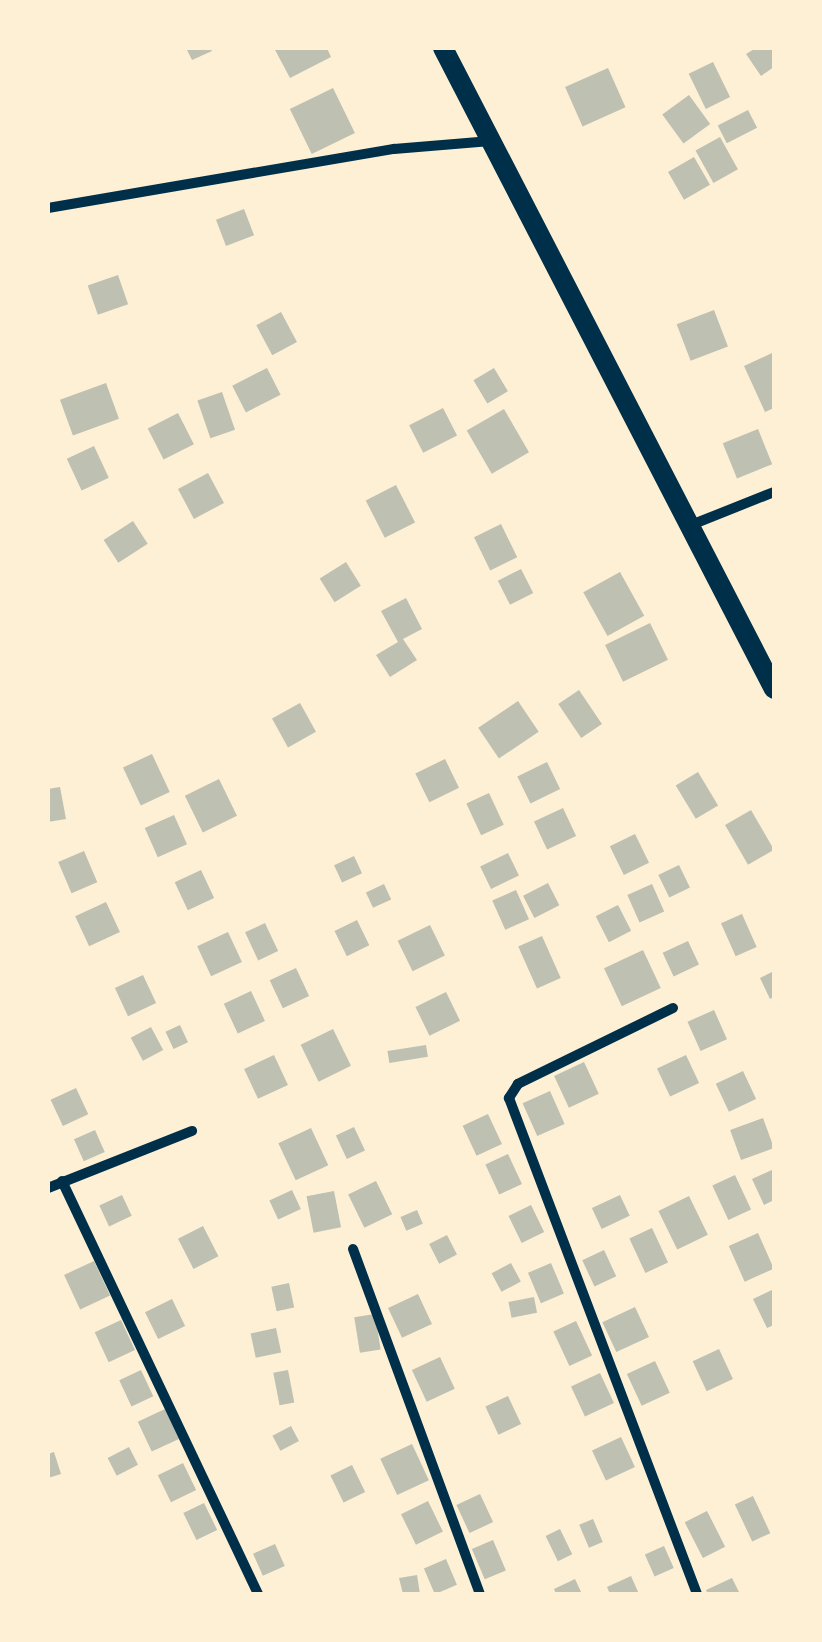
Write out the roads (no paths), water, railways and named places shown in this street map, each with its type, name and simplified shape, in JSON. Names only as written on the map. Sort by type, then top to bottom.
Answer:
[{"type":"main road","points":[[444,48],[774,689]]},
{"type":"street","points":[[48,208],[394,149],[493,141]]},
{"type":"street","points":[[692,525],[774,492]]},
{"type":"street","points":[[674,1008],[518,1084],[509,1098],[697,1594]]},
{"type":"street","points":[[48,1188],[192,1131]]},
{"type":"street","points":[[62,1181],[258,1594]]},
{"type":"street","points":[[353,1249],[480,1594]]}]
